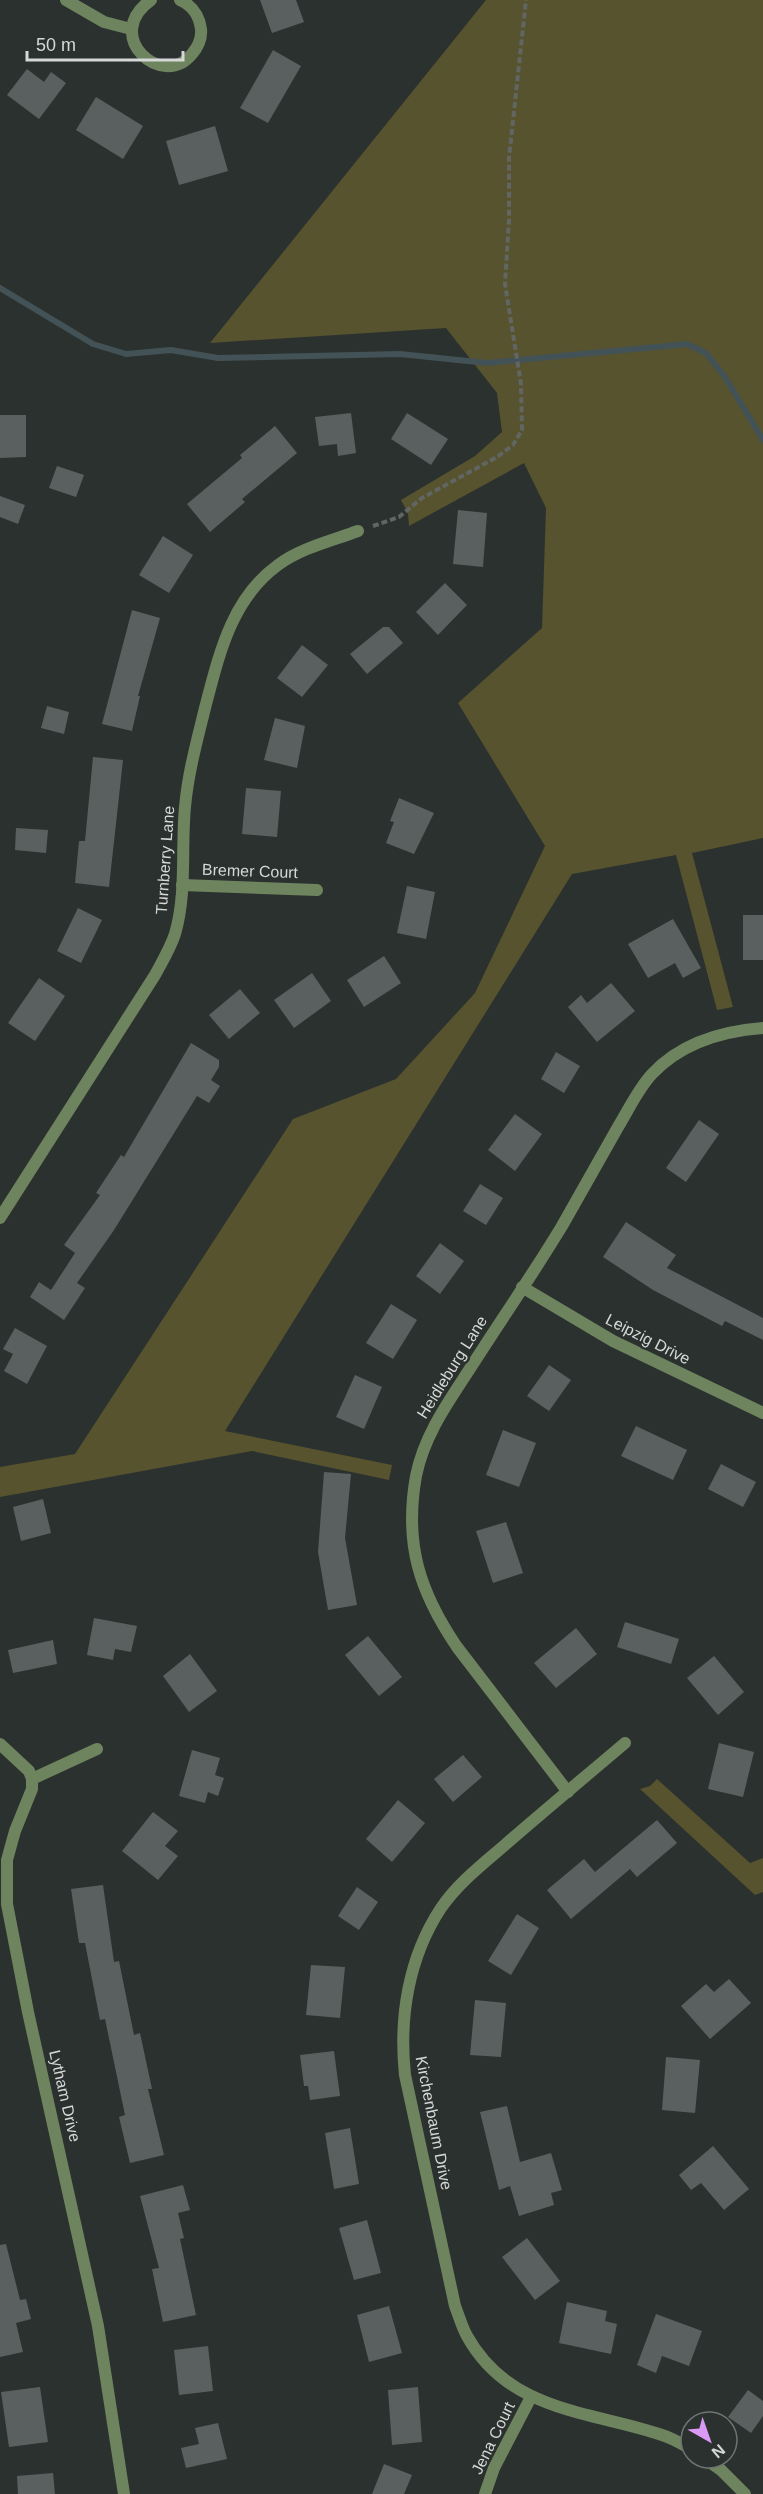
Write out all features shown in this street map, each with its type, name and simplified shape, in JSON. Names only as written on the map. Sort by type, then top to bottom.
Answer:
[{"type":"street","points":[[66,0],[104,22],[131,30]]},
{"type":"street","points":[[151,0],[135,15],[131,30],[136,49],[146,60],[161,66],[175,65],[189,58],[198,47],[202,34],[199,17],[189,4],[180,0]]},
{"type":"street","name":"Turnberry Lane","points":[[0,1218],[155,975],[175,933],[182,885],[185,806],[194,751],[221,645],[234,616],[253,590],[276,567],[311,548],[358,531]]},
{"type":"street","name":"Bremer Court","points":[[182,885],[317,890]]},
{"type":"street","name":"Heidleburg Lane","points":[[568,1792],[440,1622],[419,1574],[412,1543],[411,1508],[416,1473],[434,1424],[560,1228],[637,1095],[652,1074],[670,1058],[696,1043],[724,1033],[763,1028]]},
{"type":"street","name":"Leipzig Drive","points":[[522,1287],[613,1341],[763,1413]]},
{"type":"street","name":"Kirchenbaum Drive","points":[[625,1743],[464,1881],[441,1909],[423,1942],[414,1969],[404,2017],[405,2075],[455,2306],[475,2349],[496,2372],[531,2397],[562,2410],[663,2435],[679,2443]]},
{"type":"street","points":[[0,1744],[29,1771],[32,1779],[97,1749]]},
{"type":"street","name":"Lytham Drive","points":[[32,1779],[32,1789],[15,1831],[7,1860],[7,1904],[98,2326],[124,2494]]},
{"type":"street","name":"Jena Court","points":[[485,2494],[494,2468],[531,2397]]},
{"type":"street","points":[[721,2470],[744,2494]]},
{"type":"path","points":[[358,531],[399,517],[422,498],[497,457],[517,439],[523,424],[521,384],[505,284],[509,220],[509,158],[526,0]]},
{"type":"shaded area","points":[[486,0],[763,0],[763,838],[692,853],[733,1007],[717,1010],[676,855],[572,874],[225,1431],[392,1465],[389,1480],[252,1451],[0,1497],[0,1467],[75,1454],[293,1119],[396,1079],[475,993],[545,846],[458,703],[542,628],[546,508],[524,463],[409,526],[408,513],[401,500],[475,456],[502,432],[497,393],[446,328],[210,343]]},
{"type":"shaded area","points":[[657,1779],[750,1863],[763,1858],[763,1892],[755,1895],[640,1789],[650,1786]]},
{"type":"building","points":[[260,0],[296,0],[304,22],[272,33]]},
{"type":"building","points":[[273,50],[301,66],[268,123],[240,108]]},
{"type":"building","points":[[27,69],[44,82],[51,72],[66,83],[39,119],[7,95]]},
{"type":"building","points":[[96,97],[143,126],[123,159],[76,130]]},
{"type":"building","points":[[215,126],[228,171],[179,185],[166,141]]},
{"type":"building","points":[[351,413],[356,453],[338,456],[337,444],[319,446],[315,417]]},
{"type":"building","points":[[407,413],[448,439],[431,465],[391,439]]},
{"type":"building","points":[[0,415],[26,415],[26,457],[0,458]]},
{"type":"building","points":[[275,426],[297,453],[242,499],[245,502],[210,532],[187,504],[242,458],[240,455]]},
{"type":"building","points":[[57,466],[84,475],[76,497],[49,488]]},
{"type":"building","points":[[0,496],[25,505],[18,524],[0,517]]},
{"type":"building","points":[[458,510],[487,513],[483,567],[453,564]]},
{"type":"building","points":[[163,536],[193,555],[169,593],[139,575]]},
{"type":"building","points":[[445,583],[467,605],[438,635],[416,612]]},
{"type":"building","points":[[132,610],[160,618],[138,696],[140,696],[132,731],[102,724]]},
{"type":"building","points":[[383,627],[389,627],[403,643],[367,674],[350,654]]},
{"type":"building","points":[[302,645],[328,665],[302,697],[277,678]]},
{"type":"building","points":[[47,706],[69,712],[64,734],[41,728]]},
{"type":"building","points":[[275,718],[305,726],[297,768],[264,760]]},
{"type":"building","points":[[93,757],[123,760],[109,887],[75,883],[79,841],[85,841]]},
{"type":"building","points":[[246,788],[281,791],[277,837],[242,834]]},
{"type":"building","points":[[399,798],[434,813],[414,854],[386,843],[394,822],[390,821]]},
{"type":"building","points":[[16,828],[48,830],[46,853],[15,850]]},
{"type":"building","points":[[407,886],[435,892],[426,939],[397,933]]},
{"type":"building","points":[[78,908],[102,920],[81,963],[57,951]]},
{"type":"building","points":[[743,915],[763,915],[763,960],[743,960]]},
{"type":"building","points":[[673,919],[701,968],[683,978],[675,963],[648,978],[628,944]]},
{"type":"building","points":[[384,956],[401,983],[364,1007],[347,980]]},
{"type":"building","points":[[312,973],[331,1001],[294,1028],[274,1000]]},
{"type":"building","points":[[39,978],[65,996],[35,1041],[8,1023]]},
{"type":"building","points":[[611,983],[635,1011],[597,1042],[568,1007],[581,995],[587,1003]]},
{"type":"building","points":[[240,989],[260,1013],[229,1039],[209,1015]]},
{"type":"building","points":[[191,1043],[219,1060],[219,1067],[211,1080],[220,1086],[209,1103],[197,1096],[114,1230],[77,1283],[85,1288],[64,1320],[30,1297],[39,1282],[51,1290],[75,1253],[64,1245],[100,1195],[96,1193],[121,1155],[124,1157]]},
{"type":"building","points":[[556,1052],[580,1066],[564,1093],[541,1079]]},
{"type":"building","points":[[515,1114],[542,1134],[515,1171],[488,1150]]},
{"type":"building","points":[[699,1120],[719,1134],[686,1182],[666,1168]]},
{"type":"building","points":[[480,1184],[503,1198],[486,1225],[463,1211]]},
{"type":"building","points":[[626,1222],[676,1255],[667,1268],[763,1318],[763,1340],[725,1321],[722,1326],[653,1290],[603,1257]]},
{"type":"building","points":[[440,1243],[464,1261],[440,1294],[416,1276]]},
{"type":"building","points":[[391,1304],[417,1320],[393,1359],[366,1343]]},
{"type":"building","points":[[15,1328],[47,1346],[27,1384],[4,1371],[13,1354],[3,1349]]},
{"type":"building","points":[[549,1365],[571,1380],[549,1411],[527,1396]]},
{"type":"building","points":[[355,1375],[382,1387],[364,1429],[336,1417]]},
{"type":"building","points":[[636,1426],[687,1450],[673,1480],[621,1456]]},
{"type":"building","points":[[503,1430],[536,1443],[519,1487],[486,1475]]},
{"type":"building","points":[[721,1464],[756,1482],[743,1507],[708,1489]]},
{"type":"building","points":[[324,1472],[351,1474],[345,1538],[357,1605],[328,1610],[318,1552]]},
{"type":"building","points":[[43,1499],[51,1533],[21,1541],[13,1507]]},
{"type":"building","points":[[506,1522],[523,1573],[493,1583],[476,1531]]},
{"type":"building","points":[[94,1618],[137,1626],[131,1652],[115,1649],[113,1660],[87,1655]]},
{"type":"building","points":[[625,1622],[679,1639],[671,1664],[617,1647]]},
{"type":"building","points":[[576,1628],[597,1654],[556,1688],[534,1663]]},
{"type":"building","points":[[368,1636],[402,1677],[379,1696],[345,1655]]},
{"type":"building","points":[[53,1640],[57,1664],[13,1673],[8,1650]]},
{"type":"building","points":[[190,1654],[217,1691],[189,1712],[163,1676]]},
{"type":"building","points":[[714,1656],[744,1692],[718,1715],[687,1678]]},
{"type":"building","points":[[719,1743],[754,1752],[743,1797],[708,1789]]},
{"type":"building","points":[[192,1750],[220,1758],[215,1775],[224,1778],[218,1796],[208,1792],[205,1803],[179,1796]]},
{"type":"building","points":[[463,1755],[482,1777],[453,1802],[434,1779]]},
{"type":"building","points":[[398,1800],[425,1823],[392,1862],[366,1839]]},
{"type":"building","points":[[153,1812],[178,1831],[165,1846],[178,1856],[158,1880],[122,1851]]},
{"type":"building","points":[[657,1820],[677,1843],[637,1877],[630,1869],[571,1919],[547,1890],[584,1859],[595,1872]]},
{"type":"building","points":[[103,1885],[114,1962],[119,1961],[134,2035],[140,2033],[152,2089],[148,2089],[164,2155],[130,2163],[119,2117],[125,2115],[105,2019],[100,2020],[85,1943],[79,1943],[71,1889]]},
{"type":"building","points":[[357,1887],[378,1902],[359,1930],[338,1916]]},
{"type":"building","points":[[517,1914],[539,1928],[511,1975],[488,1961]]},
{"type":"building","points":[[311,1965],[345,1967],[340,2018],[306,2015]]},
{"type":"building","points":[[729,1979],[751,2003],[710,2039],[681,2006],[706,1984],[714,1992]]},
{"type":"building","points":[[475,2000],[506,2003],[501,2057],[470,2055]]},
{"type":"building","points":[[334,2051],[340,2096],[310,2100],[308,2086],[304,2086],[300,2055]]},
{"type":"building","points":[[666,2057],[700,2060],[695,2113],[662,2110]]},
{"type":"building","points":[[507,2106],[520,2162],[551,2153],[562,2190],[551,2193],[554,2205],[519,2216],[510,2186],[499,2190],[480,2112]]},
{"type":"building","points":[[350,2128],[359,2184],[334,2189],[325,2133]]},
{"type":"building","points":[[713,2146],[749,2189],[724,2210],[701,2183],[691,2190],[679,2175]]},
{"type":"building","points":[[183,2185],[190,2210],[178,2213],[184,2238],[180,2239],[196,2315],[163,2322],[152,2269],[159,2268],[140,2196]]},
{"type":"building","points":[[367,2220],[381,2273],[354,2280],[339,2228]]},
{"type":"building","points":[[527,2238],[560,2281],[535,2300],[502,2257]]},
{"type":"building","points":[[6,2244],[20,2300],[26,2299],[31,2319],[16,2323],[23,2352],[0,2357],[0,2245]]},
{"type":"building","points":[[567,2302],[607,2311],[605,2321],[617,2324],[611,2354],[559,2343]]},
{"type":"building","points":[[389,2306],[402,2353],[369,2362],[357,2315]]},
{"type":"building","points":[[656,2314],[702,2331],[689,2366],[662,2356],[656,2373],[637,2365]]},
{"type":"building","points":[[208,2346],[213,2391],[179,2395],[174,2350]]},
{"type":"building","points":[[40,2387],[48,2442],[9,2447],[1,2392]]},
{"type":"building","points":[[418,2387],[422,2442],[392,2445],[388,2390]]},
{"type":"building","points":[[748,2390],[763,2401],[763,2416],[751,2433],[739,2425],[739,2410],[733,2410]]},
{"type":"building","points":[[218,2423],[227,2459],[186,2468],[181,2448],[199,2444],[195,2428]]},
{"type":"building","points":[[384,2464],[412,2475],[404,2494],[372,2494]]},
{"type":"building","points":[[53,2473],[55,2494],[18,2494],[17,2476]]},
{"type":"waterway","points":[[0,288],[93,344],[126,354],[171,350],[218,358],[400,354],[487,363],[687,344],[706,353],[725,377],[763,440]]}]
